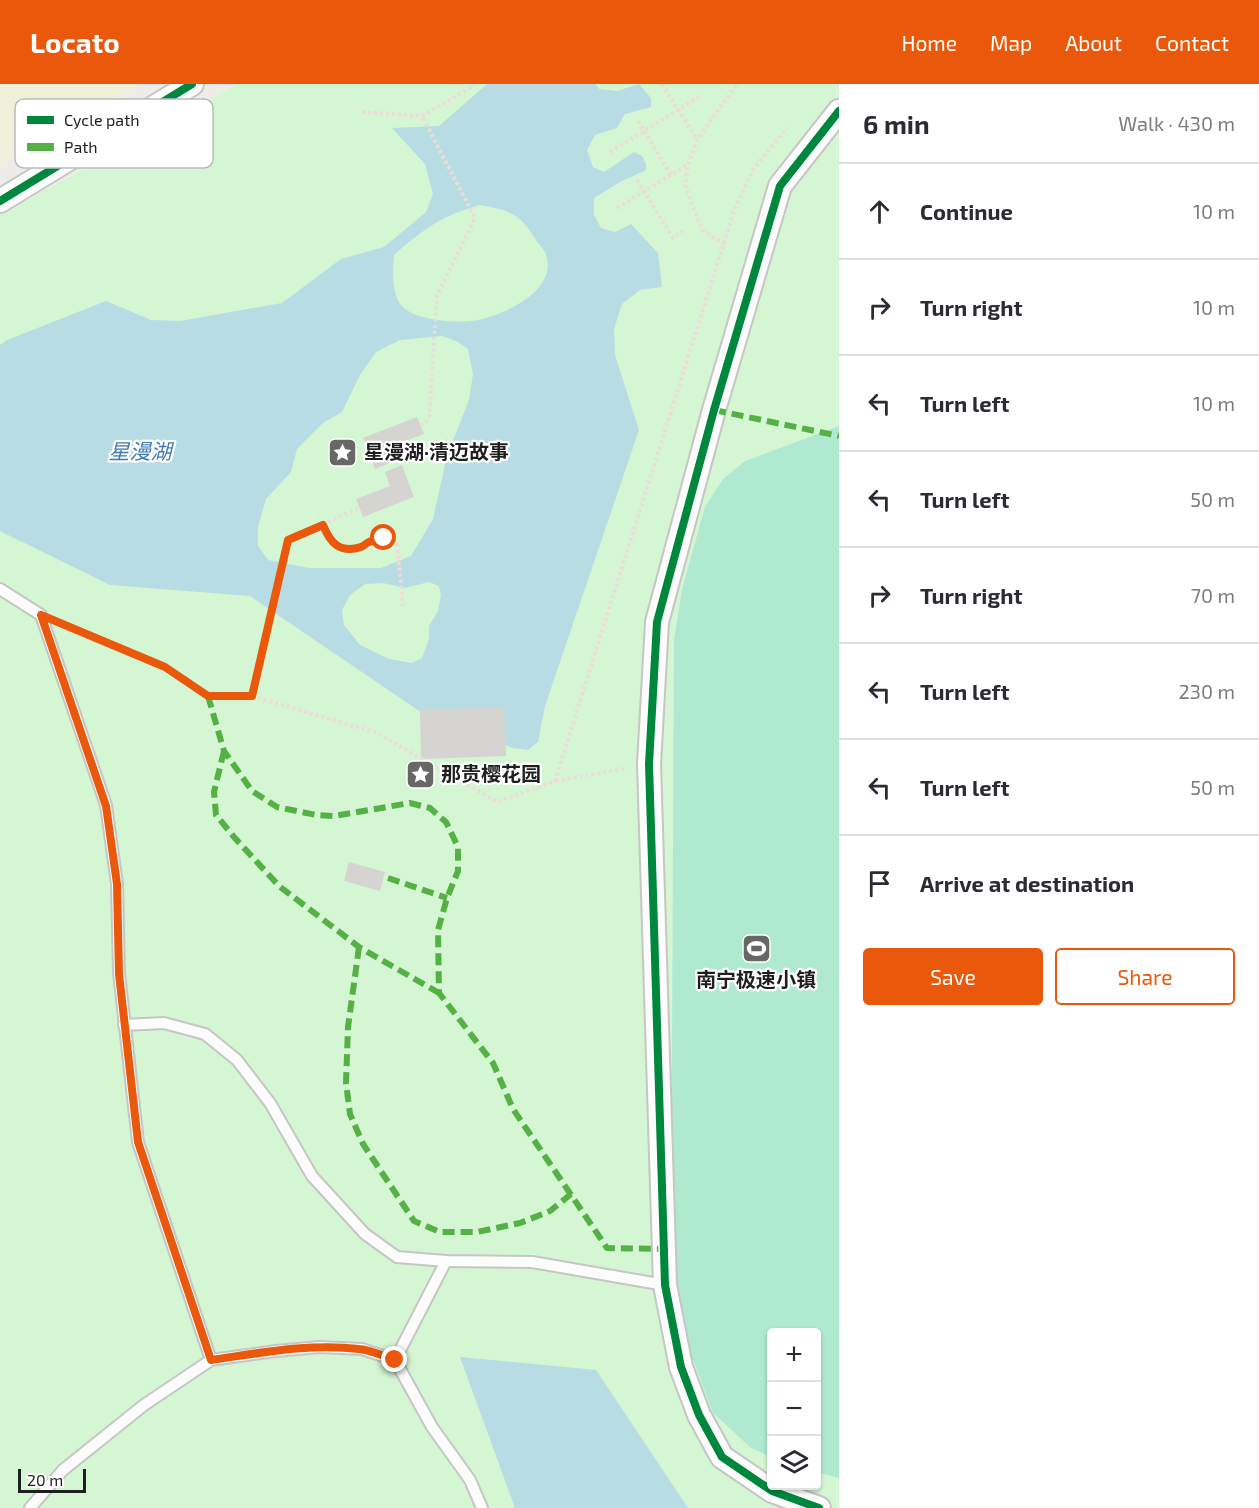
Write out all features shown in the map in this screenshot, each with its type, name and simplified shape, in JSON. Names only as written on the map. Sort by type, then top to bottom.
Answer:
[{"type":"street","points":[[167,99],[192,84]]},
{"type":"street","points":[[819,1508],[772,1491],[722,1457],[699,1415],[681,1367],[665,1285],[649,764],[657,622],[714,410],[780,186],[839,111]]},
{"type":"street","points":[[0,201],[54,168]]},
{"type":"lane","points":[[0,589],[41,615],[106,806],[117,884],[119,974],[138,1142],[211,1360]]},
{"type":"lane","points":[[124,1025],[164,1023],[205,1034],[237,1060],[270,1103],[312,1176],[365,1234],[397,1257],[446,1261],[532,1262],[665,1285]]},
{"type":"lane","points":[[395,1360],[446,1261]]},
{"type":"lane","points":[[30,1508],[63,1470],[144,1405],[211,1360],[319,1347],[362,1349],[395,1360],[432,1426],[470,1480],[482,1508]]},
{"type":"path","points":[[362,112],[422,116],[474,84]]},
{"type":"path","points":[[662,84],[697,140]]},
{"type":"path","points":[[725,244],[702,230],[685,185],[688,165],[697,140],[737,84]]},
{"type":"path","points":[[610,152],[700,96]]},
{"type":"path","points":[[420,426],[429,419],[437,297],[476,218],[422,116]]},
{"type":"path","points":[[638,121],[671,175]]},
{"type":"path","points":[[555,781],[734,211],[754,168],[787,128]]},
{"type":"path","points":[[617,208],[688,165]]},
{"type":"path","points":[[637,180],[673,238],[684,230]]},
{"type":"path","points":[[252,696],[288,540],[359,508]]},
{"type":"path","points":[[323,525],[329,540],[345,548],[361,548],[370,541],[384,538],[397,542],[403,606]]},
{"type":"path","points":[[41,615],[165,667],[208,696],[252,696],[377,733],[496,802],[555,781],[649,764]]},
{"type":"green space","points":[[0,84],[139,84],[113,99],[15,99],[15,155],[0,164]]},
{"type":"green space","name":"那贵樱花园","points":[[237,84],[839,84],[839,1508],[0,1508],[0,215],[85,168],[213,168],[213,99],[210,99]]},
{"type":"green space","name":"南宁极速小镇","points":[[839,426],[839,1478],[821,1473],[821,1328],[767,1328],[767,1455],[751,1448],[713,1413],[686,1341],[671,1257],[674,640],[682,589],[705,507],[723,479],[745,461]]},
{"type":"water","name":"星漫湖","points":[[487,84],[596,84],[599,89],[617,91],[639,84],[651,98],[651,107],[625,114],[617,128],[595,135],[587,150],[593,167],[604,172],[634,152],[642,156],[646,170],[594,198],[594,215],[601,228],[615,232],[631,224],[658,253],[662,287],[640,290],[622,304],[614,329],[615,355],[639,430],[545,706],[538,742],[528,750],[513,748],[428,717],[250,596],[110,585],[0,531],[0,345],[7,340],[106,301],[151,320],[180,321],[282,303],[341,259],[384,247],[426,212],[433,194],[425,164],[392,128],[439,126]],"holes":[[[480,205],[515,215],[543,249],[548,268],[537,289],[515,306],[478,320],[459,322],[436,320],[406,310],[400,304],[395,292],[394,255],[434,224],[455,213]],[[442,336],[456,341],[468,349],[473,374],[469,400],[447,456],[433,519],[411,556],[381,568],[309,568],[268,560],[258,546],[258,527],[266,499],[291,472],[297,449],[323,423],[342,412],[360,375],[376,352],[400,340]],[[429,582],[439,586],[441,595],[438,611],[429,626],[429,639],[422,658],[412,663],[389,659],[360,645],[344,625],[342,610],[350,595],[365,584],[383,583],[405,588]]]},
{"type":"water","points":[[460,1357],[596,1370],[688,1508],[515,1508]]},
{"type":"building","points":[[417,417],[424,434],[387,448],[392,462],[375,469],[363,438]]},
{"type":"building","points":[[402,465],[414,497],[363,517],[356,499],[390,486],[385,472]]},
{"type":"building","points":[[504,707],[506,756],[421,759],[420,710]]},
{"type":"building","points":[[349,862],[385,872],[380,891],[344,881]]},
{"type":"marked path","points":[[714,410],[839,436]]},
{"type":"marked path","points":[[208,696],[224,751],[252,791],[277,807],[316,815],[334,816],[410,803],[430,808],[446,822],[458,847],[458,871],[438,930],[439,993],[493,1063],[513,1109],[607,1248],[664,1249]]},
{"type":"marked path","points":[[224,751],[214,792],[216,815],[234,837],[279,886],[359,947],[439,993]]},
{"type":"marked path","points":[[388,878],[447,898]]},
{"type":"marked path","points":[[359,947],[348,1027],[346,1083],[350,1114],[363,1144],[414,1221],[440,1232],[477,1232],[520,1223],[550,1211],[571,1194]]},
{"type":"cycle path","points":[[167,99],[192,84]]},
{"type":"cycle path","points":[[819,1508],[772,1491],[722,1457],[699,1415],[681,1367],[665,1285],[649,764],[657,622],[714,410],[780,186],[839,111]]},
{"type":"cycle path","points":[[0,201],[54,168]]},
{"type":"place","name":"星漫湖·清迈故事","points":[[343,452]]},
{"type":"place","name":"那贵樱花园","points":[[420,774]]},
{"type":"place","name":"南宁极速小镇","points":[[756,949]]},
{"type":"route","points":[[384,538],[370,541],[361,548],[345,548],[329,540],[323,525],[288,540],[252,696],[208,696],[165,667],[41,615],[106,806],[117,884],[119,974],[138,1142],[211,1360],[319,1347],[362,1349],[395,1360]]}]
